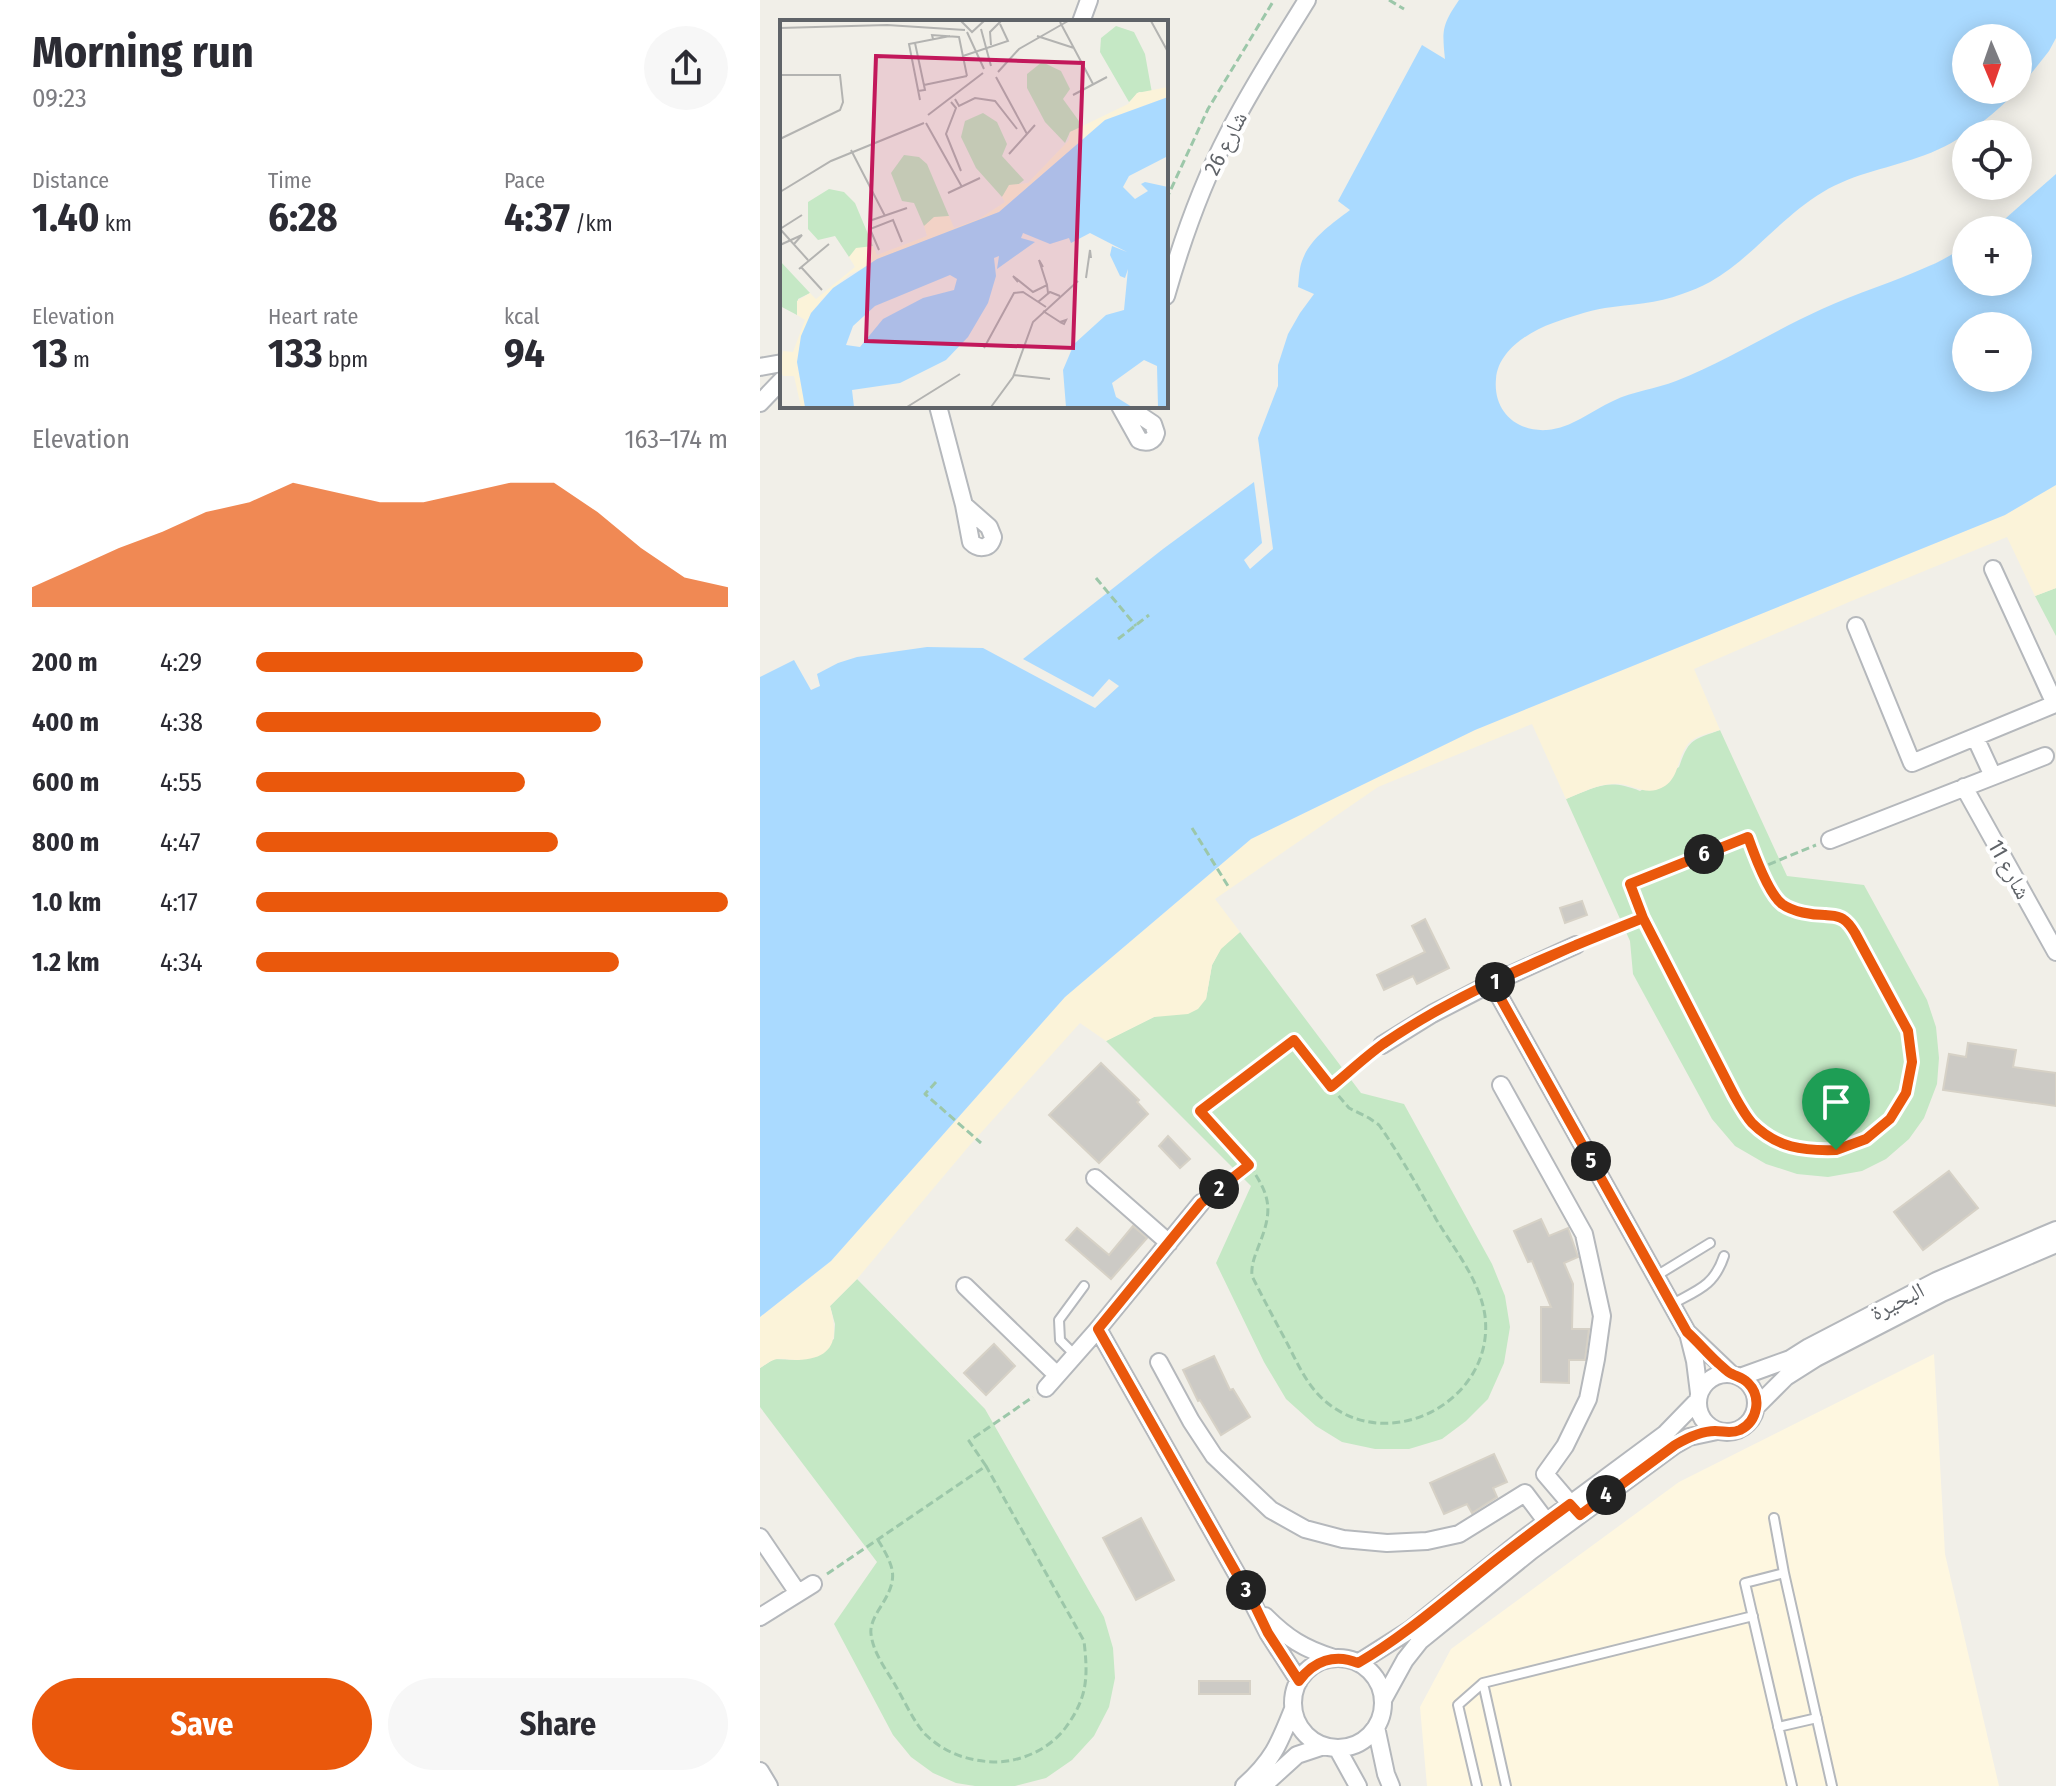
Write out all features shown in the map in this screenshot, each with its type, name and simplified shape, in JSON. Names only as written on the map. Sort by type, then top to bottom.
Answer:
[{"type":"street","points":[[1082,20],[1089,0]]},
{"type":"street","name":"شارع 26","points":[[1168,290],[1192,216],[1219,152],[1307,0]]},
{"type":"street","points":[[760,367],[780,363]]},
{"type":"street","points":[[760,403],[780,382]]},
{"type":"street","points":[[939,408],[964,505]]},
{"type":"street","points":[[1856,626],[1912,763],[2055,704],[1993,569]]},
{"type":"street","points":[[1975,737],[1993,776]]},
{"type":"street","points":[[1830,840],[2045,756]]},
{"type":"street","name":"شارع 11","points":[[1964,787],[2056,952]]},
{"type":"street","points":[[1382,1045],[1432,1014],[1492,983],[1576,945]]},
{"type":"street","points":[[1492,983],[1687,1332],[1695,1361],[1698,1410],[1708,1426],[1717,1431]]},
{"type":"street","points":[[1159,1362],[1214,1456],[1271,1510],[1305,1529],[1343,1539],[1387,1543],[1427,1541],[1459,1534],[1525,1493],[1545,1474],[1565,1446],[1588,1399],[1602,1316],[1584,1234],[1501,1085]]},
{"type":"street","points":[[1095,1178],[1169,1243]]},
{"type":"street","points":[[965,1286],[1052,1382],[1201,1203]]},
{"type":"street","name":"البحيرة","points":[[1736,1376],[1790,1359],[1936,1281],[2056,1230]]},
{"type":"street","name":"البحيرة","points":[[1756,1407],[1786,1377],[1816,1358],[1942,1293],[2056,1244]]},
{"type":"street","points":[[1098,1329],[1268,1633],[1299,1681]]},
{"type":"street","points":[[1575,1509],[1689,1437],[1740,1430],[1751,1420],[1756,1407],[1753,1389],[1687,1332]]},
{"type":"street","points":[[1358,1663],[1410,1630],[1575,1509],[1665,1434],[1707,1382],[1714,1377],[1736,1376]]},
{"type":"street","points":[[1545,1474],[1575,1509]]},
{"type":"street","points":[[1525,1493],[1551,1527]]},
{"type":"street","points":[[1383,1700],[1405,1660],[1420,1641],[1551,1527]]},
{"type":"street","points":[[760,1537],[798,1593]]},
{"type":"street","points":[[760,1617],[813,1584]]},
{"type":"street","points":[[1255,1606],[1297,1644],[1358,1663],[1369,1670],[1377,1681],[1383,1700],[1382,1714],[1376,1727],[1360,1743],[1297,1755],[1263,1786]]},
{"type":"street","points":[[1244,1786],[1275,1753],[1293,1709],[1299,1681],[1314,1665],[1334,1658]]},
{"type":"street","points":[[1293,1709],[1303,1732],[1309,1738],[1331,1747],[1358,1786],[1388,1780],[1376,1727]]},
{"type":"street","points":[[760,1771],[769,1786]]},
{"type":"lane","points":[[1655,1276],[1710,1243]]},
{"type":"lane","points":[[1672,1304],[1711,1281],[1719,1273],[1724,1256]]},
{"type":"lane","points":[[1075,1355],[1060,1340],[1059,1320],[1084,1286]]},
{"type":"lane","points":[[1774,1518],[1832,1786]]},
{"type":"lane","points":[[1784,1573],[1745,1583],[1792,1786]]},
{"type":"lane","points":[[1477,1786],[1458,1705],[1483,1683],[1753,1616]]},
{"type":"lane","points":[[1483,1683],[1506,1786]]},
{"type":"lane","points":[[1778,1727],[1817,1718]]},
{"type":"path","points":[[1168,196],[1208,109],[1274,0]]},
{"type":"path","points":[[1389,0],[1404,9]]},
{"type":"path","points":[[1096,578],[1136,626]]},
{"type":"path","points":[[1118,639],[1149,615]]},
{"type":"path","points":[[1192,828],[1228,886]]},
{"type":"path","points":[[1748,837],[1760,868],[1783,905],[1799,911],[1840,917],[1846,921],[1908,1031],[1912,1062],[1906,1093],[1890,1119],[1866,1139],[1836,1150],[1805,1151],[1775,1141],[1751,1122],[1643,918],[1630,884],[1748,837]]},
{"type":"path","points":[[1760,868],[1830,840]]},
{"type":"path","points":[[1576,945],[1643,918]]},
{"type":"path","points":[[1294,1040],[1349,1108],[1379,1125],[1477,1286],[1485,1317],[1483,1349],[1471,1378],[1449,1402],[1422,1418],[1391,1424],[1359,1420],[1330,1406],[1307,1383],[1252,1276],[1251,1267],[1269,1212],[1258,1178],[1249,1165],[1200,1111],[1294,1040]]},
{"type":"path","points":[[1331,1087],[1382,1045]]},
{"type":"path","points":[[936,1082],[925,1094],[981,1143]]},
{"type":"path","points":[[1201,1203],[1249,1165]]},
{"type":"path","points":[[878,1540],[890,1560],[894,1580],[872,1622],[875,1652],[924,1734],[949,1752],[980,1762],[1011,1761],[1041,1750],[1065,1730],[1081,1703],[1088,1672],[1084,1641],[969,1441],[1052,1382]]},
{"type":"path","points":[[813,1584],[986,1466]]},
{"type":"shaded area","points":[[1934,1354],[1945,1554],[1999,1786],[1427,1786],[1420,1707],[1451,1649],[1679,1482]]},
{"type":"green space","points":[[2056,588],[2056,636],[2035,596]]},
{"type":"green space","points":[[1720,730],[1787,876],[1864,885],[1927,1000],[1936,1027],[1939,1058],[1937,1084],[1924,1118],[1909,1139],[1886,1159],[1862,1171],[1828,1177],[1797,1174],[1766,1164],[1735,1146],[1712,1119],[1633,974],[1630,941],[1566,799],[1610,785],[1640,791],[1679,767],[1693,741]]},
{"type":"green space","points":[[1240,932],[1361,1093],[1404,1104],[1492,1264],[1505,1296],[1510,1327],[1504,1363],[1488,1399],[1442,1439],[1409,1449],[1375,1449],[1342,1442],[1316,1426],[1286,1399],[1264,1362],[1216,1263],[1251,1186],[1106,1041],[1154,1017],[1206,999],[1212,965],[1221,948]]},
{"type":"green space","points":[[857,1279],[985,1409],[1104,1617],[1113,1648],[1115,1678],[1109,1707],[1094,1736],[1072,1760],[1046,1778],[1015,1786],[975,1786],[956,1783],[933,1773],[911,1757],[893,1735],[834,1624],[877,1562],[760,1407],[760,1368],[774,1359],[799,1360],[834,1339],[835,1324],[830,1306]]},
{"type":"sand","points":[[2056,485],[2056,588],[2035,596],[2007,537],[1694,669],[1720,730],[1691,741],[1670,781],[1656,790],[1606,785],[1566,799],[1532,724],[1378,787],[1215,899],[1240,932],[1221,949],[1212,965],[1206,999],[1198,1009],[1188,1014],[1154,1017],[1106,1041],[1080,1023],[830,1306],[834,1337],[827,1351],[810,1359],[775,1360],[760,1368],[760,1317],[831,1261],[1065,997],[1251,839],[1475,730],[2005,515]]},
{"type":"water","points":[[1459,0],[2056,0],[2056,38],[2032,72],[2032,24],[1952,24],[1952,104],[2003,104],[1985,120],[1952,120],[1952,142],[1938,150],[1860,175],[1823,192],[1725,272],[1700,287],[1663,300],[1585,312],[1534,332],[1508,351],[1502,360],[1496,390],[1502,409],[1516,423],[1535,430],[1556,429],[1621,398],[1695,373],[1822,309],[1952,254],[1952,296],[2032,296],[2032,216],[2008,216],[2026,200],[2032,200],[2032,195],[2056,174],[2056,485],[2005,515],[1475,730],[1251,839],[1065,997],[831,1261],[760,1317],[760,677],[794,660],[811,690],[820,686],[817,674],[857,657],[927,647],[983,648],[1095,708],[1119,686],[1109,679],[1093,697],[1023,659],[1254,482],[1262,543],[1244,560],[1250,569],[1273,549],[1258,438],[1278,386],[1278,365],[1288,334],[1314,294],[1298,287],[1302,261],[1316,238],[1350,210],[1338,201],[1422,45],[1445,59],[1446,22]]},
{"type":"building","points":[[1582,901],[1587,915],[1565,923],[1560,908]]},
{"type":"building","points":[[1425,919],[1449,968],[1417,984],[1413,976],[1384,990],[1377,975],[1425,952],[1412,926]]},
{"type":"building","points":[[1968,1043],[2016,1050],[2013,1067],[2056,1073],[2056,1106],[1943,1090],[1949,1054],[1966,1057]]},
{"type":"building","points":[[1101,1063],[1139,1100],[1137,1102],[1148,1114],[1099,1163],[1049,1115]]},
{"type":"building","points":[[1168,1136],[1190,1159],[1180,1168],[1159,1146]]},
{"type":"building","points":[[1949,1171],[1978,1208],[1923,1250],[1894,1212]]},
{"type":"building","points":[[1541,1219],[1549,1236],[1568,1228],[1578,1257],[1564,1263],[1573,1284],[1572,1329],[1589,1329],[1585,1360],[1569,1360],[1569,1383],[1541,1382],[1541,1307],[1551,1307],[1532,1261],[1528,1262],[1514,1231]]},
{"type":"building","points":[[1133,1226],[1147,1238],[1111,1279],[1066,1240],[1077,1228],[1109,1255]]},
{"type":"building","points":[[994,1344],[1015,1366],[986,1395],[964,1373]]},
{"type":"building","points":[[1214,1356],[1230,1390],[1233,1389],[1250,1417],[1221,1435],[1198,1401],[1183,1370]]},
{"type":"building","points":[[1494,1454],[1507,1482],[1493,1488],[1497,1497],[1472,1513],[1467,1504],[1444,1514],[1430,1483]]},
{"type":"building","points":[[1141,1518],[1174,1580],[1136,1600],[1103,1538]]},
{"type":"building","points":[[1199,1681],[1250,1681],[1250,1694],[1199,1694]]},
{"type":"route","points":[[1836,1150],[1805,1151],[1775,1141],[1751,1122],[1643,918],[1576,945],[1488,985],[1432,1014],[1382,1045],[1331,1087],[1294,1040],[1200,1111],[1249,1165],[1201,1203],[1098,1329],[1268,1633],[1299,1681],[1320,1662],[1340,1658],[1358,1663],[1392,1642],[1570,1504],[1580,1515],[1689,1437],[1740,1430],[1754,1416],[1756,1398],[1753,1389],[1744,1379],[1731,1374],[1715,1361],[1687,1332],[1492,983],[1576,945],[1643,918],[1630,884],[1748,837],[1760,868],[1783,905],[1799,911],[1840,917],[1846,921],[1908,1031],[1912,1062],[1906,1093],[1890,1119],[1866,1139],[1836,1150]]}]
